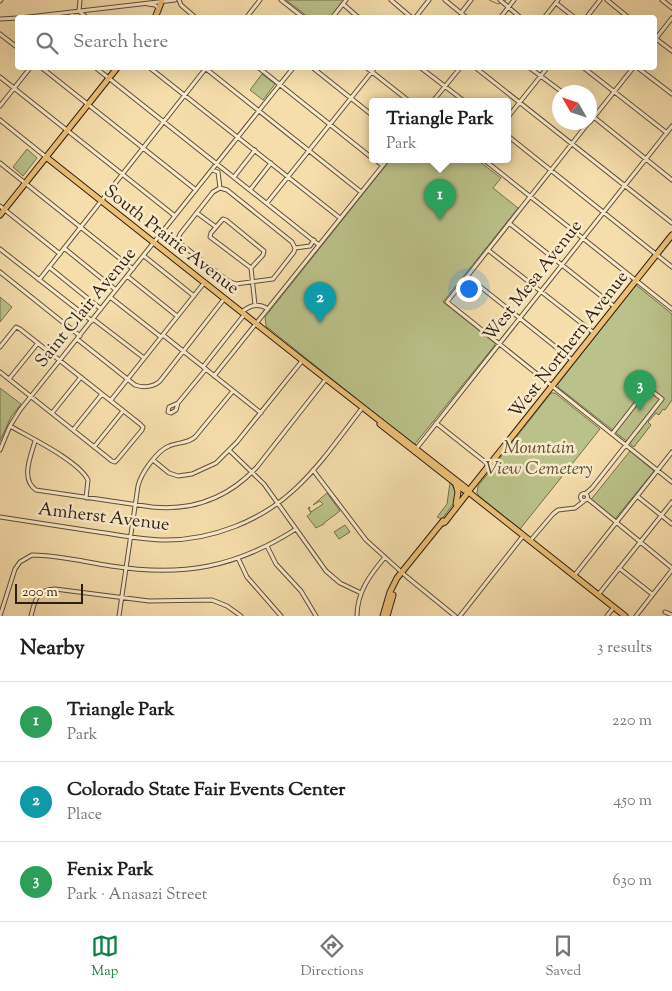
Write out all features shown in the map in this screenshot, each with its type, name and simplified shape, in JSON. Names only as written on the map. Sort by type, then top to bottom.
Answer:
[{"type":"main road","points":[[156,15],[162,1]]},
{"type":"main road","points":[[0,214],[2,208],[25,183],[115,70]]},
{"type":"main road","name":"South Prairie Avenue","points":[[46,157],[415,450],[466,488],[467,492]]},
{"type":"main road","name":"West Northern Avenue","points":[[443,523],[443,520],[464,493],[467,492],[489,465],[672,235]]},
{"type":"main road","name":"South Prairie Avenue","points":[[415,450],[454,483],[524,535],[625,616]]},
{"type":"main road","points":[[475,482],[478,500]]},
{"type":"main road","points":[[454,483],[458,492],[456,504]]},
{"type":"main road","name":"West Northern Avenue","points":[[383,616],[390,592],[421,550],[466,496],[467,492]]},
{"type":"main road","name":"West Northern Avenue","points":[[387,616],[393,594],[403,573]]},
{"type":"street","points":[[73,15],[77,11],[80,0]]},
{"type":"street","points":[[47,15],[175,0]]},
{"type":"street","points":[[179,0],[180,5],[192,15]]},
{"type":"street","points":[[249,15],[260,0]]},
{"type":"street","points":[[281,0],[300,15]]},
{"type":"street","points":[[334,15],[346,0]]},
{"type":"street","points":[[391,0],[410,15]]},
{"type":"street","points":[[416,15],[429,0]]},
{"type":"street","points":[[445,0],[463,15]]},
{"type":"street","points":[[461,13],[471,0]]},
{"type":"street","points":[[502,15],[514,0]]},
{"type":"street","points":[[588,15],[600,0]]},
{"type":"street","points":[[607,0],[625,15]]},
{"type":"street","points":[[662,0],[672,8]]},
{"type":"street","points":[[546,15],[557,1],[572,15]]},
{"type":"street","points":[[502,2],[517,15]]},
{"type":"street","points":[[145,3],[154,5],[159,9]]},
{"type":"street","points":[[343,4],[356,15]]},
{"type":"street","points":[[77,11],[83,15]]},
{"type":"street","points":[[0,19],[15,18]]},
{"type":"street","points":[[657,37],[672,18]]},
{"type":"street","points":[[0,34],[15,46]]},
{"type":"street","points":[[657,40],[672,51]]},
{"type":"street","points":[[0,106],[28,70]]},
{"type":"street","points":[[45,70],[196,190]]},
{"type":"street","points":[[99,70],[319,244]]},
{"type":"street","points":[[153,70],[340,218]]},
{"type":"street","points":[[39,280],[204,70]]},
{"type":"street","points":[[208,70],[361,192]]},
{"type":"street","points":[[262,70],[369,155]]},
{"type":"street","name":"Saint Clair Avenue","points":[[0,450],[10,426],[32,396],[291,70]]},
{"type":"street","points":[[316,70],[369,113]]},
{"type":"street","points":[[424,70],[460,98]]},
{"type":"street","points":[[435,98],[458,70]]},
{"type":"street","points":[[479,70],[672,223]]},
{"type":"street","points":[[532,70],[552,85]]},
{"type":"street","points":[[511,113],[544,70]]},
{"type":"street","points":[[586,70],[667,133]]},
{"type":"street","points":[[597,112],[631,70]]},
{"type":"street","points":[[641,70],[672,94]]},
{"type":"street","points":[[267,203],[372,71],[405,98]]},
{"type":"street","points":[[0,77],[175,216]]},
{"type":"street","name":"South Prairie Avenue","points":[[0,120],[46,157]]},
{"type":"street","points":[[597,120],[672,180]]},
{"type":"street","name":"West Mesa Avenue","points":[[415,450],[672,126]]},
{"type":"street","points":[[583,130],[447,302],[672,482]]},
{"type":"street","points":[[511,138],[672,267]]},
{"type":"street","points":[[234,177],[255,150]]},
{"type":"street","points":[[0,163],[133,269]]},
{"type":"street","points":[[250,190],[271,163]]},
{"type":"street","points":[[379,163],[382,166]]},
{"type":"street","points":[[214,376],[385,163]]},
{"type":"street","points":[[487,163],[672,309]]},
{"type":"street","points":[[218,172],[223,168]]},
{"type":"street","points":[[212,170],[218,172]]},
{"type":"street","points":[[218,172],[220,188]]},
{"type":"street","points":[[178,239],[213,192],[220,188],[226,190],[292,242],[296,248]]},
{"type":"street","points":[[2,208],[60,254]]},
{"type":"street","points":[[197,213],[216,227]]},
{"type":"street","points":[[250,268],[264,251],[225,219],[221,220],[210,234],[211,238],[250,268],[255,305]]},
{"type":"street","points":[[509,223],[615,307]]},
{"type":"street","points":[[160,236],[167,240],[178,239]]},
{"type":"street","points":[[178,239],[181,244],[230,283],[236,284],[273,279],[296,248]]},
{"type":"street","points":[[296,248],[310,246],[314,240]]},
{"type":"street","points":[[310,246],[314,251]]},
{"type":"street","points":[[64,248],[116,290]]},
{"type":"street","points":[[0,250],[144,358]]},
{"type":"street","points":[[488,250],[594,334]]},
{"type":"street","points":[[144,256],[194,296]]},
{"type":"street","points":[[49,268],[101,309]]},
{"type":"street","points":[[0,272],[127,379],[138,386],[155,385],[160,381],[225,298]]},
{"type":"street","points":[[127,276],[177,316]]},
{"type":"street","points":[[467,276],[573,360]]},
{"type":"street","points":[[110,400],[204,282]]},
{"type":"street","points":[[110,297],[183,351],[261,413]]},
{"type":"street","points":[[178,403],[243,313],[255,305],[262,305],[268,309]]},
{"type":"street","points":[[0,347],[16,327],[143,426],[142,430],[115,462],[112,461],[0,372]]},
{"type":"street","points":[[9,379],[38,343]]},
{"type":"street","points":[[153,460],[169,473],[178,476],[184,476],[208,468],[230,451],[302,360]]},
{"type":"street","points":[[52,413],[81,377]]},
{"type":"street","points":[[36,441],[27,477],[31,486],[40,491],[169,508],[201,504],[226,492],[252,472],[326,379]]},
{"type":"street","points":[[530,541],[558,510],[575,508],[585,499],[662,399],[648,388],[612,434]]},
{"type":"street","points":[[119,616],[139,481],[159,452],[168,446],[187,442],[195,437],[233,390]]},
{"type":"street","points":[[73,430],[102,394]]},
{"type":"street","name":"Amherst Avenue","points":[[0,517],[131,537],[166,540],[194,538],[238,525],[277,504],[295,490],[362,408]]},
{"type":"street","points":[[94,447],[123,411]]},
{"type":"street","points":[[436,423],[489,465]]},
{"type":"street","points":[[10,426],[64,458],[86,475],[88,483],[86,498]]},
{"type":"street","points":[[230,451],[264,484],[331,576],[361,593]]},
{"type":"street","points":[[574,576],[672,452]]},
{"type":"street","points":[[313,470],[362,535],[403,573],[455,616]]},
{"type":"street","points":[[585,499],[585,494],[592,488]]},
{"type":"street","points":[[637,496],[672,524]]},
{"type":"street","points":[[585,499],[672,569],[636,616]]},
{"type":"street","points":[[598,595],[672,502]]},
{"type":"street","points":[[0,616],[15,569],[20,562],[32,555],[126,568],[169,572],[192,570],[238,558],[267,546],[296,529]]},
{"type":"street","points":[[460,616],[524,535]]},
{"type":"street","points":[[267,546],[276,564],[300,591],[316,616]]},
{"type":"street","points":[[357,616],[361,593],[370,576],[385,557]]},
{"type":"street","points":[[238,558],[251,582],[281,616]]},
{"type":"street","points":[[619,568],[652,595]]},
{"type":"street","points":[[31,616],[38,595],[45,590],[55,589],[159,601],[212,600],[227,606],[241,616]]},
{"type":"street","points":[[607,616],[614,607]]},
{"type":"street","points":[[665,612],[672,614]]},
{"type":"green space","points":[[286,0],[344,0],[332,15],[305,15]]},
{"type":"green space","points":[[262,74],[275,84],[263,100],[250,90]]},
{"type":"green space","points":[[27,149],[37,158],[23,176],[13,167]]},
{"type":"green space","points":[[388,163],[481,163],[501,178],[493,188],[518,208],[443,302],[495,343],[495,345],[414,445],[266,326],[265,317]]},
{"type":"green space","name":"Mountain View Cemetery","points":[[636,285],[672,314],[672,400],[665,410],[663,409],[659,415],[656,413],[648,422],[651,425],[634,447],[558,387],[558,384]]},
{"type":"green space","points":[[0,297],[12,307],[0,322]]},
{"type":"green space","points":[[0,388],[21,404],[11,417],[0,441]]},
{"type":"green space","name":"Mountain View Cemetery","points":[[551,393],[555,393],[600,429],[520,529],[479,496],[477,493],[478,486]]},
{"type":"green space","points":[[630,451],[654,471],[615,519],[589,502]]},
{"type":"green space","points":[[450,482],[456,491],[454,503],[442,519],[437,517],[447,504]]},
{"type":"green space","points":[[327,493],[340,511],[316,528],[307,516],[311,513],[308,508],[310,507],[311,512],[323,504],[320,501],[313,505]]},
{"type":"green space","points":[[345,525],[350,532],[339,539],[334,532]]},
{"type":"waterway","points":[[489,0],[498,4],[506,0]]},
{"type":"place","name":"Triangle Park","points":[[440,220]]},
{"type":"place","name":"Colorado State Fair Events Center","points":[[320,323]]},
{"type":"place","name":"Fenix Park","points":[[640,411]]}]
